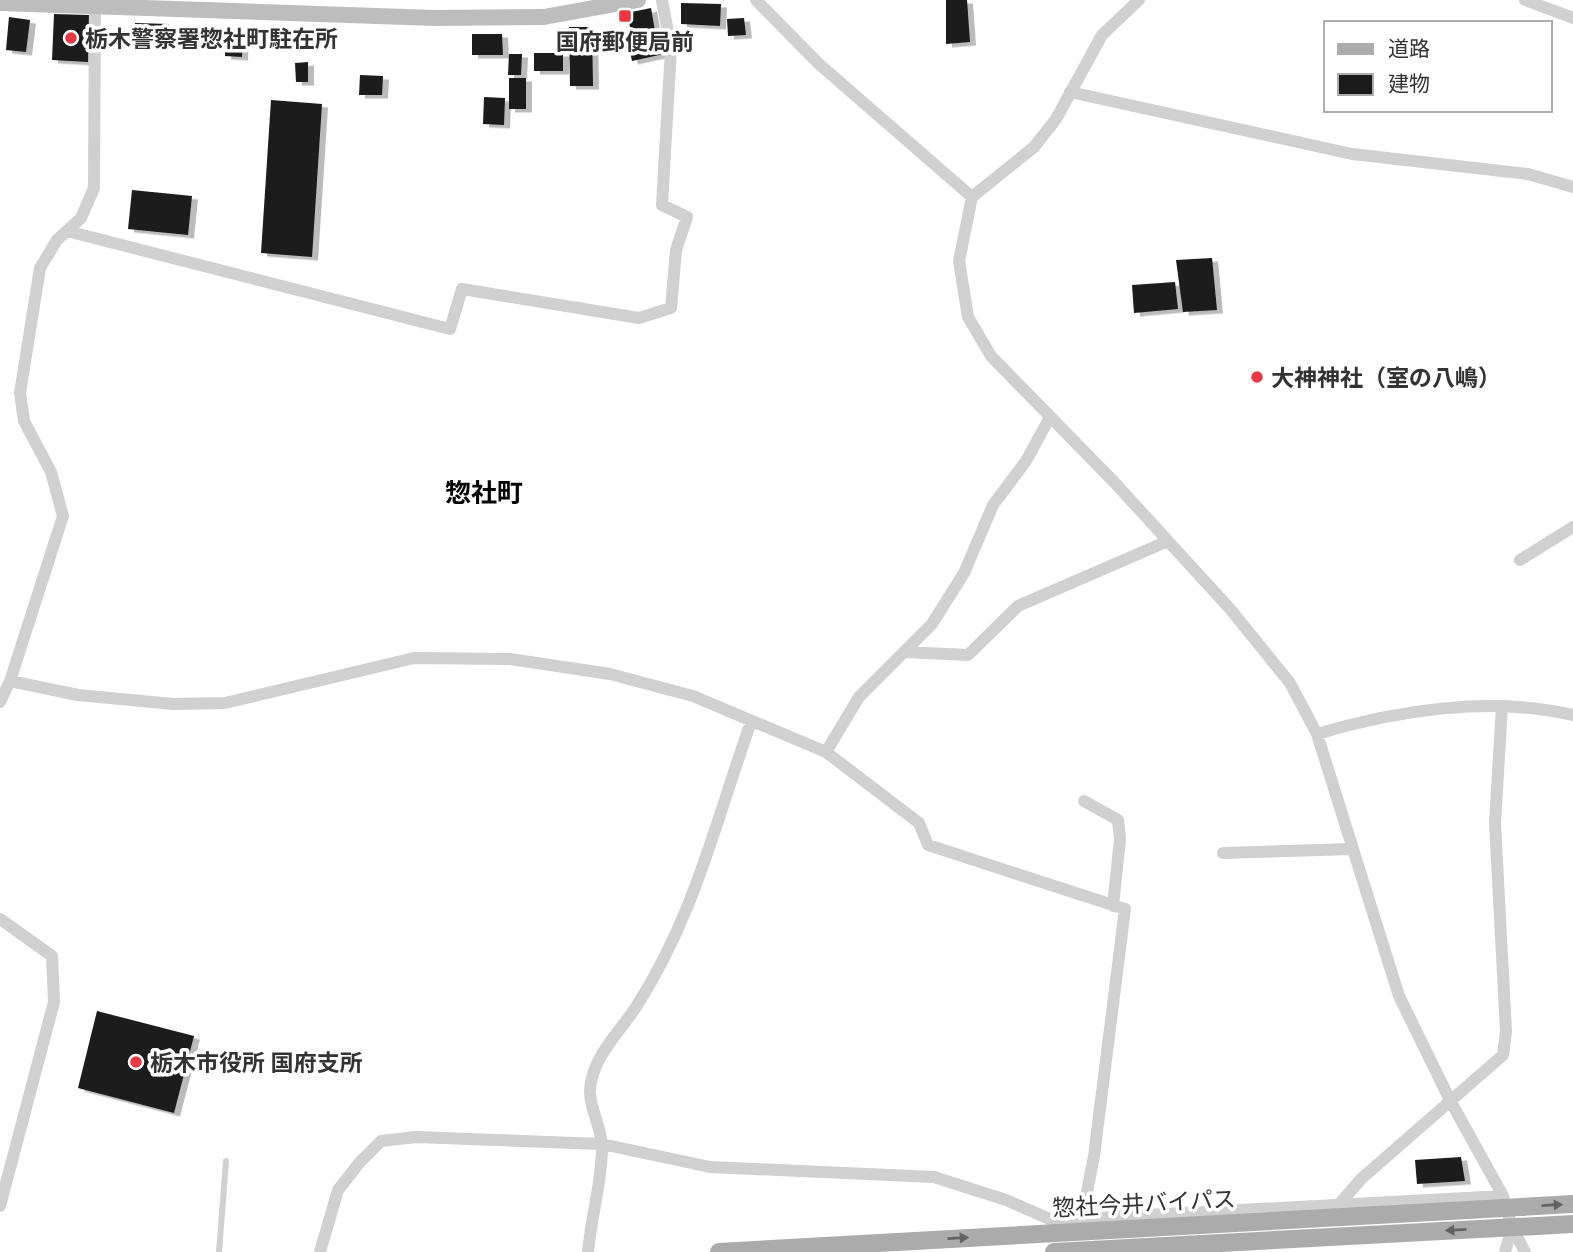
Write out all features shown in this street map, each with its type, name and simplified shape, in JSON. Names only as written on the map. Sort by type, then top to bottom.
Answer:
[{"type":"main road","name":"惣社今井バイパス","points":[[719,1252],[1231,1222],[1335,1211],[1505,1202],[1573,1205]]},
{"type":"main road","name":"惣社今井バイパス","points":[[1054,1252],[1219,1247],[1573,1224]]},
{"type":"street","points":[[0,3],[252,6],[435,18],[544,17],[638,0]]},
{"type":"street","points":[[67,231],[450,329],[463,289],[639,318],[671,308],[676,250],[687,217],[662,205],[671,48],[662,0]]},
{"type":"street","points":[[756,0],[819,64],[972,197]]},
{"type":"street","points":[[1139,0],[1102,35],[1056,119],[1034,147],[972,197],[959,261],[968,317],[991,356],[1168,541],[1280,668],[1317,734],[1399,996],[1451,1102],[1505,1202],[1512,1227],[1525,1252]]},
{"type":"street","points":[[1525,0],[1573,18]]},
{"type":"street","points":[[0,702],[10,681],[63,516],[51,472],[24,421],[20,393],[40,268],[57,240],[82,218],[94,188],[95,3]]},
{"type":"street","points":[[1070,92],[1338,151],[1528,174],[1573,187]]},
{"type":"street","points":[[826,752],[859,697],[932,624],[964,573],[993,505],[1026,461],[1050,417]]},
{"type":"street","points":[[1520,560],[1573,527]]},
{"type":"street","points":[[905,652],[968,655],[1018,606],[1168,541]]},
{"type":"street","points":[[10,681],[78,695],[173,704],[225,703],[414,658],[510,659],[610,674],[693,696],[826,752],[919,823],[928,845],[1125,909],[1094,1156],[1082,1218]]},
{"type":"street","points":[[1317,734],[1368,721],[1502,706],[1573,715]]},
{"type":"street","points":[[320,1252],[338,1190],[382,1141],[416,1137],[602,1144],[710,1167],[934,1177],[1006,1200],[1052,1220],[1335,1211],[1361,1179],[1503,1055],[1506,1031],[1495,822],[1502,706]]},
{"type":"street","points":[[588,1252],[601,1173],[602,1144],[590,1090],[598,1059],[661,967],[687,915],[751,722]]},
{"type":"street","points":[[1084,801],[1118,820],[1120,839],[1113,906]]},
{"type":"street","points":[[1223,853],[1353,849]]},
{"type":"street","points":[[0,919],[52,956],[55,976],[54,1002],[0,1206]]},
{"type":"street","points":[[1219,1247],[1231,1222]]},
{"type":"street","points":[[1505,1252],[1512,1227]]},
{"type":"lane","points":[[219,1252],[226,1161]]},
{"type":"building","points":[[946,0],[967,0],[970,42],[946,44]]},
{"type":"building","points":[[681,3],[721,4],[720,26],[681,24]]},
{"type":"building","points":[[651,8],[655,31],[632,36],[627,13]]},
{"type":"building","name":"栃木警察署惣社町駐在所","points":[[54,14],[89,15],[88,62],[52,60]]},
{"type":"building","points":[[9,17],[30,20],[26,52],[6,50]]},
{"type":"building","points":[[744,18],[746,35],[728,36],[727,19]]},
{"type":"building","points":[[135,23],[169,24],[169,45],[135,45]]},
{"type":"building","points":[[569,27],[592,27],[593,86],[570,86]]},
{"type":"building","points":[[226,29],[243,29],[242,57],[225,56]]},
{"type":"building","points":[[472,34],[502,34],[503,55],[472,55]]},
{"type":"building","points":[[661,35],[664,54],[632,61],[628,42]]},
{"type":"building","points":[[534,53],[563,53],[563,71],[534,71]]},
{"type":"building","points":[[509,54],[522,54],[521,75],[508,75]]},
{"type":"building","points":[[308,62],[308,82],[296,82],[295,63]]},
{"type":"building","points":[[360,75],[383,76],[382,95],[359,95]]},
{"type":"building","points":[[509,78],[526,78],[526,109],[509,109]]},
{"type":"building","points":[[484,97],[505,98],[504,125],[483,124]]},
{"type":"building","points":[[271,100],[322,104],[312,257],[261,253]]},
{"type":"building","points":[[132,190],[192,196],[188,235],[128,229]]},
{"type":"building","points":[[1212,258],[1217,310],[1183,312],[1176,260]]},
{"type":"building","points":[[1175,282],[1178,309],[1134,313],[1132,285]]},
{"type":"building","name":"栃木市役所 国府支所","points":[[97,1011],[194,1036],[174,1113],[78,1088]]},
{"type":"building","points":[[1461,1157],[1465,1181],[1417,1184],[1415,1160]]},
{"type":"place","name":"国府郵便局前","points":[[625,16]]},
{"type":"place","name":"栃木警察署惣社町駐在所","points":[[71,38]]},
{"type":"place","name":"大神神社（室の八嶋）","points":[[1257,377]]},
{"type":"place","name":"栃木市役所 国府支所","points":[[136,1062]]},
{"type":"district","name":"惣社町","points":[[484,492]]}]
